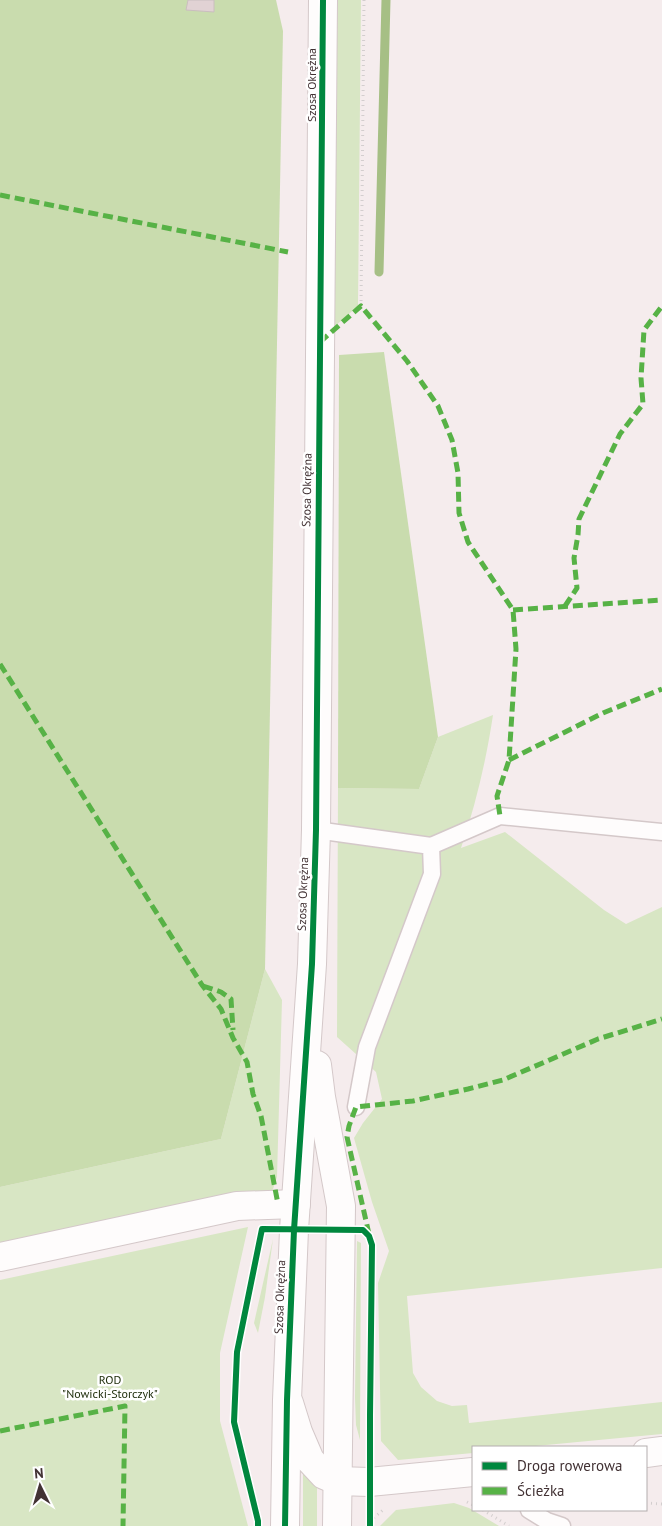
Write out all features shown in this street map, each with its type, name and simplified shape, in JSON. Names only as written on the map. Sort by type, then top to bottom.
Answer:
[{"type":"street","name":"Szosa Okrężna","points":[[285,1526],[296,1204],[311,979],[316,830],[324,0]]},
{"type":"street","name":"Szosa Okrężna","points":[[311,979],[320,1088],[341,1206],[337,1526]]},
{"type":"street","points":[[0,1257],[238,1206],[296,1204]]},
{"type":"street","points":[[288,1400],[298,1432],[310,1460],[324,1475],[338,1481],[370,1482],[472,1473]]},
{"type":"street","points":[[647,1453],[662,1451]]},
{"type":"lane","points":[[316,830],[431,846],[500,816],[662,832]]},
{"type":"lane","points":[[356,1107],[366,1047],[432,874],[431,846]]},
{"type":"lane","points":[[531,1511],[547,1521],[562,1526]]},
{"type":"path","points":[[360,306],[364,0]]},
{"type":"path","points":[[647,1503],[662,1504]]},
{"type":"path","points":[[485,1511],[509,1526]]},
{"type":"green space","points":[[0,0],[276,0],[283,31],[265,969],[221,1139],[0,1187]]},
{"type":"green space","points":[[337,0],[361,0],[358,306],[334,327]]},
{"type":"green space","points":[[384,352],[438,737],[419,789],[338,788],[339,355]]},
{"type":"green space","points":[[493,715],[480,782],[461,848],[505,832],[604,910],[626,924],[662,907],[662,1268],[407,1296],[413,1373],[421,1387],[437,1401],[452,1406],[467,1405],[469,1423],[662,1402],[662,1434],[536,1446],[472,1446],[472,1453],[398,1460],[381,1441],[378,1283],[389,1251],[372,1202],[354,1138],[382,1099],[376,1072],[337,1037],[338,788],[419,789],[438,737]]},
{"type":"green space","points":[[265,969],[282,1000],[277,1177],[272,1192],[0,1243],[0,1187],[221,1139]]},
{"type":"green space","name":"ROD \"Nowicki-Storczyk\"","points":[[248,1227],[220,1353],[220,1421],[248,1526],[0,1526],[0,1280]]},
{"type":"green space","points":[[273,1239],[265,1297],[258,1333],[254,1323]]},
{"type":"green space","points":[[357,1241],[361,1243],[360,1440],[356,1425],[355,1398]]},
{"type":"green space","points":[[303,1467],[317,1484],[317,1526],[303,1526]]},
{"type":"green space","points":[[454,1503],[469,1508],[499,1526],[380,1526],[396,1510]]},
{"type":"building","points":[[188,0],[214,0],[214,12],[186,10]]},
{"type":"waterway","points":[[379,272],[386,0]]},
{"type":"marked path","points":[[0,195],[288,252]]},
{"type":"marked path","points":[[320,342],[361,306],[407,361],[438,406],[452,440],[458,473],[459,513],[468,542],[513,610],[516,649],[509,760],[497,796],[500,816]]},
{"type":"marked path","points":[[565,606],[577,588],[574,558],[579,519],[620,434],[643,404],[641,378],[644,330],[662,306]]},
{"type":"marked path","points":[[513,610],[662,600]]},
{"type":"marked path","points":[[0,664],[202,985],[221,1009],[233,1038],[247,1062],[253,1094],[261,1116],[278,1204]]},
{"type":"marked path","points":[[509,760],[603,713],[662,689]]},
{"type":"marked path","points":[[203,986],[221,992],[231,999],[233,1030]]},
{"type":"marked path","points":[[369,1234],[347,1137],[356,1107],[413,1101],[503,1080],[598,1039],[662,1019]]},
{"type":"marked path","points":[[0,1431],[125,1406],[123,1526]]},
{"type":"cycle path","points":[[285,1526],[287,1400],[294,1230],[312,964],[316,830],[323,0]]},
{"type":"cycle path","points":[[258,1526],[234,1422],[237,1352],[262,1229],[363,1230],[369,1236],[372,1245],[370,1526]]}]
